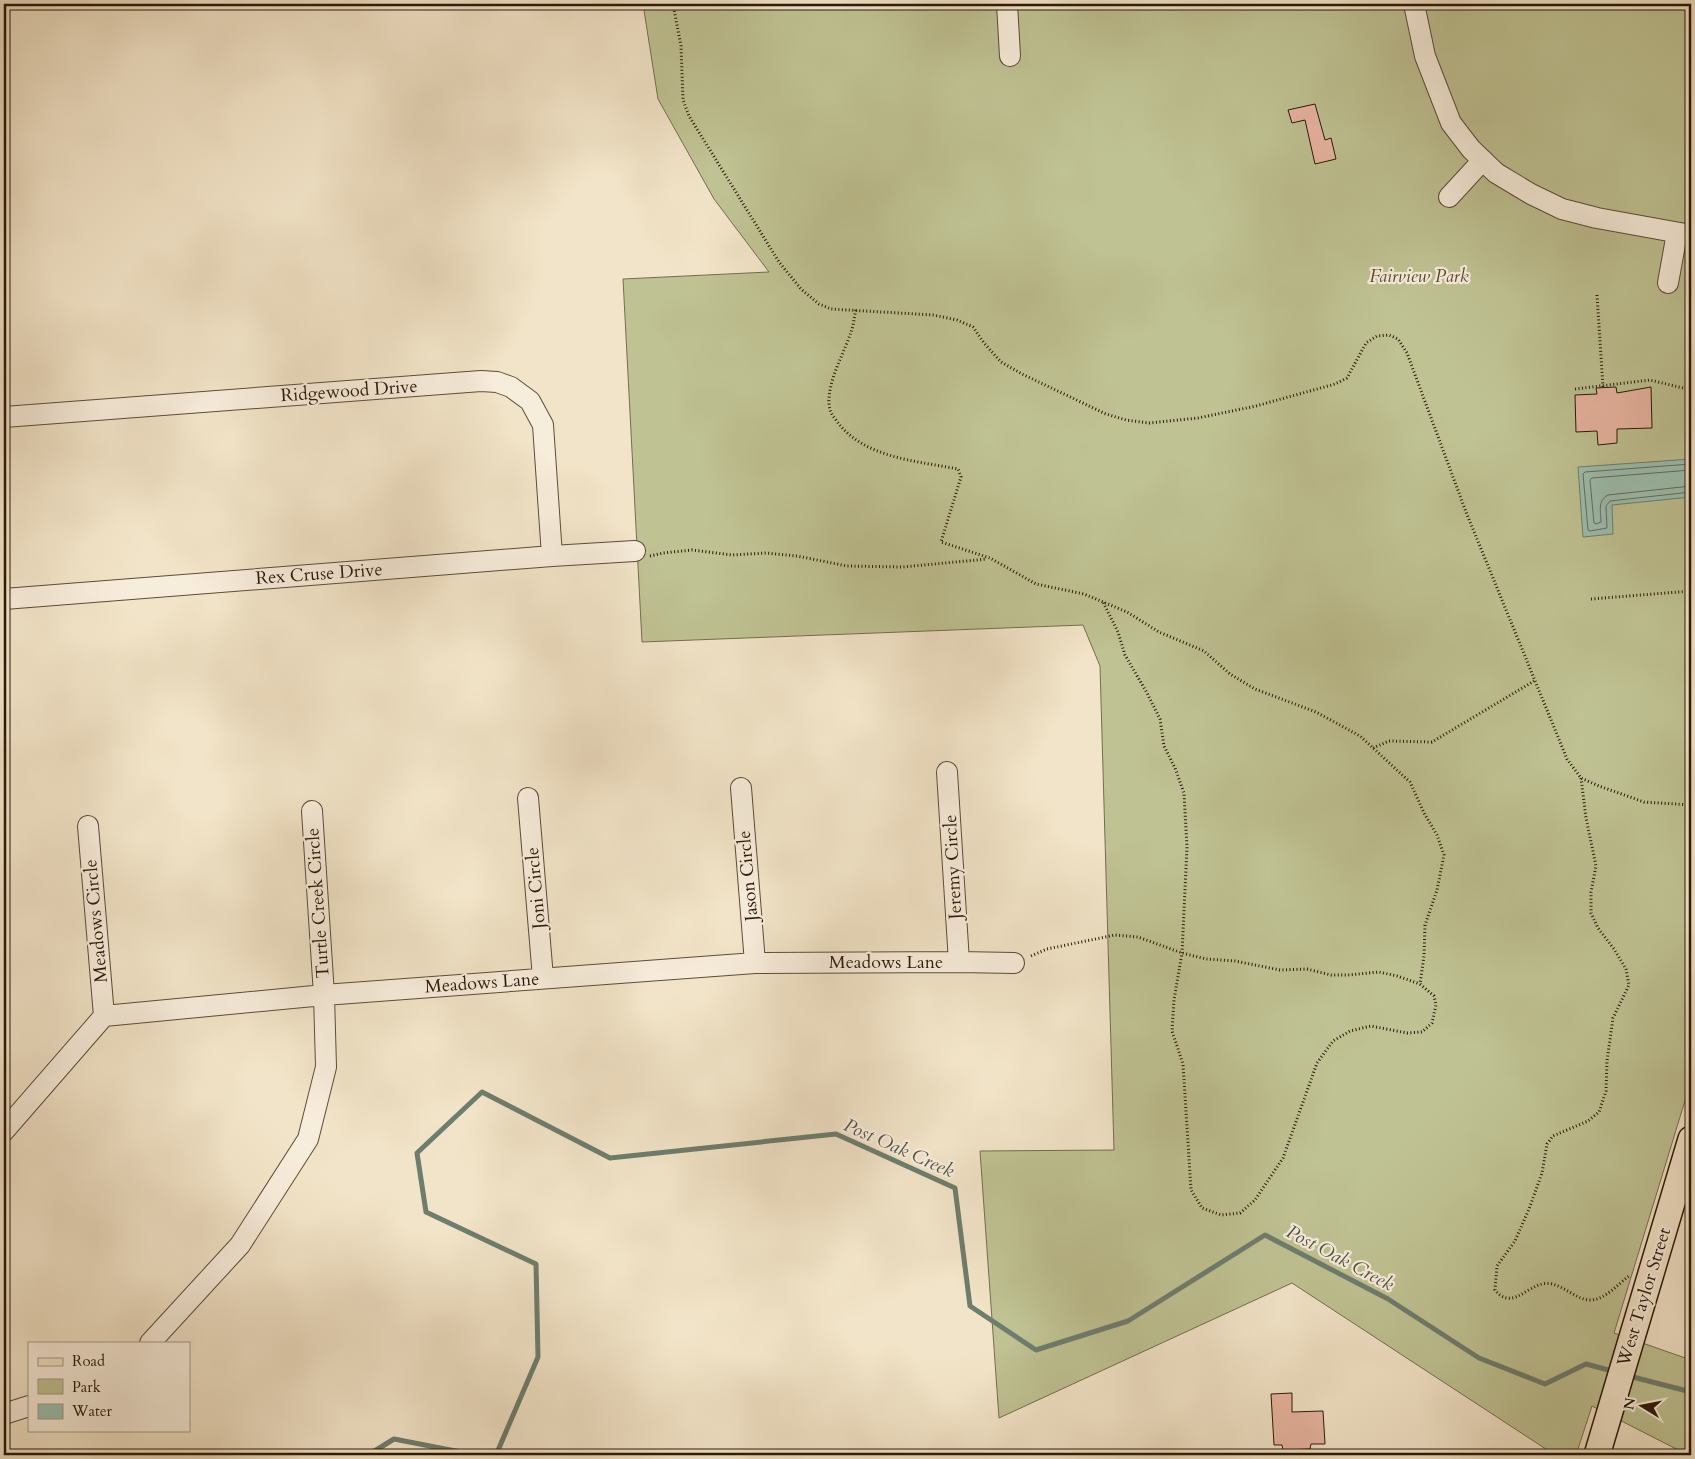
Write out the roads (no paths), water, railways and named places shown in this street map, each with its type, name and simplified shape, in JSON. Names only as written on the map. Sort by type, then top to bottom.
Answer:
[{"type":"main road","name":"West Taylor Street","points":[[1597,1455],[1691,1139]]},
{"type":"street","points":[[1007,4],[1010,56]]},
{"type":"street","points":[[1414,4],[1425,56],[1437,90],[1451,123],[1471,149],[1496,173],[1531,194],[1562,209],[1597,218],[1684,234],[1668,283]]},
{"type":"street","points":[[1449,197],[1483,160]]},
{"type":"street","name":"Ridgewood Drive","points":[[4,417],[481,381],[497,382],[511,387],[530,401],[543,425],[552,556]]},
{"type":"street","name":"Rex Cruse Drive","points":[[4,599],[635,551]]},
{"type":"street","name":"Jeremy Circle","points":[[948,772],[959,962]]},
{"type":"street","name":"Jason Circle","points":[[741,788],[755,963]]},
{"type":"street","name":"Joni Circle","points":[[528,798],[543,978]]},
{"type":"street","name":"Turtle Creek Circle","points":[[151,1342],[240,1245],[308,1139],[326,1068],[324,995],[312,811]]},
{"type":"street","name":"Meadows Circle","points":[[88,826],[104,1016]]},
{"type":"street","name":"Meadows Lane","points":[[104,1016],[324,995],[755,963],[1014,963]]},
{"type":"street","points":[[4,1131],[104,1016]]},
{"type":"street","points":[[4,1414],[28,1406]]},
{"type":"water","points":[[1691,459],[1691,497],[1612,505],[1613,534],[1583,537],[1578,467]]},
{"type":"waterway","name":"Post Oak Creek","points":[[496,1455],[538,1357],[536,1264],[426,1212],[417,1153],[482,1092],[610,1158],[836,1134],[955,1188],[970,1306],[1036,1350],[1128,1321],[1265,1235],[1388,1299],[1479,1358],[1545,1384],[1586,1364],[1616,1372]]},
{"type":"waterway","name":"Post Oak Creek","points":[[1629,1376],[1691,1392]]},
{"type":"waterway","name":"Post Oak Creek","points":[[368,1455],[394,1439],[476,1455]]},
{"type":"park label","name":"Fairview Park","points":[[1419,276]]}]
